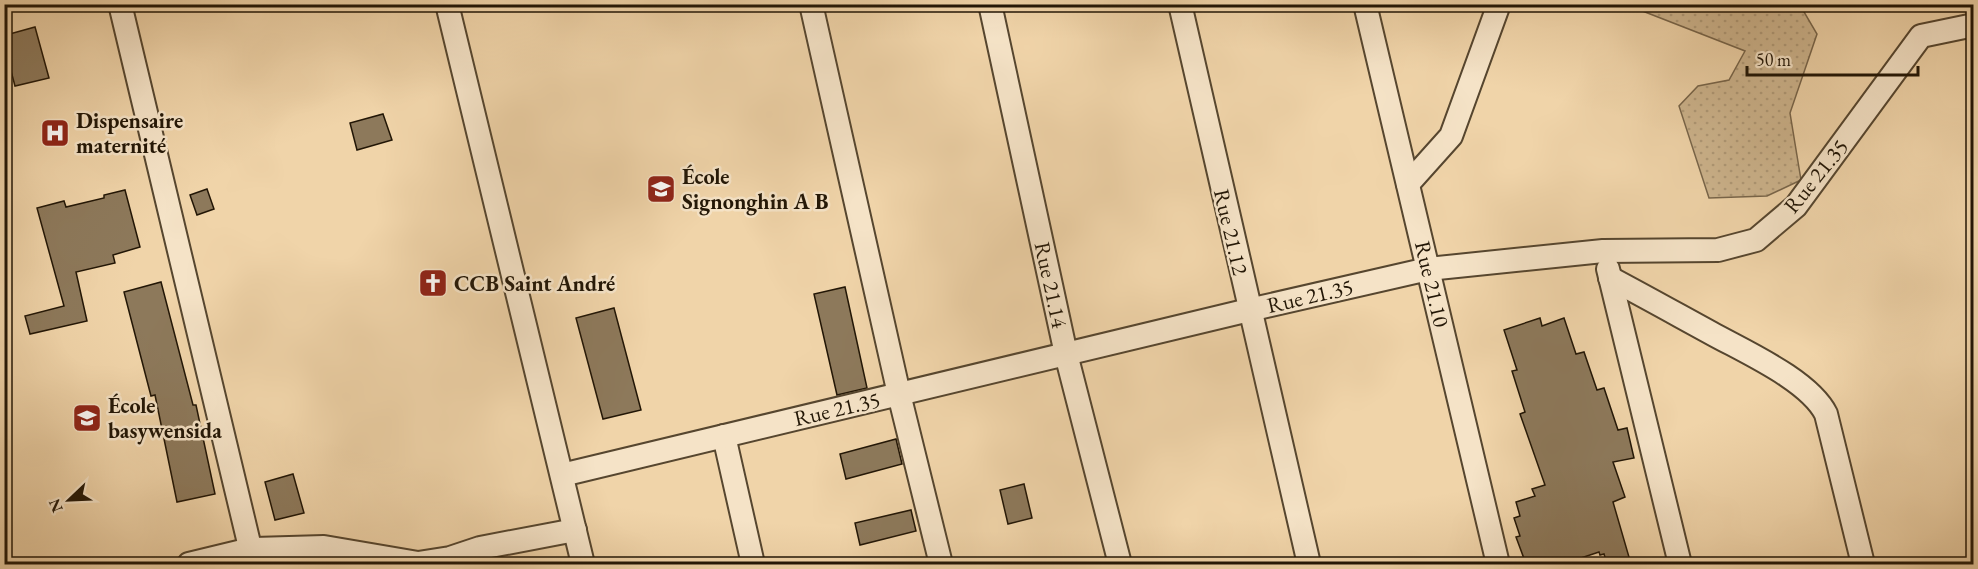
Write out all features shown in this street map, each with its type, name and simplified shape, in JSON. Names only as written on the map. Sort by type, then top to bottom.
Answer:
[{"type":"street","points":[[120,4],[253,557]]},
{"type":"street","points":[[447,4],[583,564]]},
{"type":"street","points":[[811,4],[899,394],[941,564]]},
{"type":"street","name":"Rue 21.14","points":[[990,4],[1066,354],[1120,564]]},
{"type":"street","name":"Rue 21.12","points":[[1180,4],[1309,564]]},
{"type":"street","name":"Rue 21.10","points":[[1365,4],[1498,564]]},
{"type":"street","points":[[1408,184],[1451,136],[1499,4]]},
{"type":"street","name":"Rue 21.35","points":[[562,475],[1428,269],[1603,251],[1718,250],[1756,240],[1796,206],[1921,36],[1974,25]]},
{"type":"street","points":[[1603,251],[1680,564]]},
{"type":"street","points":[[1610,278],[1775,368],[1806,390],[1821,405],[1826,414],[1863,564]]},
{"type":"street","points":[[724,436],[753,564]]},
{"type":"street","points":[[189,564],[324,547],[418,563],[450,558],[480,548],[575,530]]},
{"type":"shaded area","points":[[1627,5],[1800,5],[1817,34],[1790,113],[1801,180],[1767,196],[1709,198],[1679,106],[1698,86],[1729,80],[1745,51]]},
{"type":"building","points":[[35,27],[49,78],[15,86],[7,56],[11,55],[6,35]]},
{"type":"building","points":[[383,114],[392,140],[357,150],[350,123]]},
{"type":"building","points":[[207,189],[214,209],[197,215],[190,195]]},
{"type":"building","points":[[125,190],[140,247],[113,255],[115,263],[76,272],[87,321],[30,334],[25,316],[64,306],[37,208],[64,201],[66,207],[104,198],[104,195]]},
{"type":"building","points":[[161,282],[193,405],[196,405],[215,494],[177,502],[155,395],[151,396],[124,292]]},
{"type":"building","points":[[845,287],[867,388],[837,395],[814,294]]},
{"type":"building","points":[[614,308],[641,410],[603,419],[576,318]]},
{"type":"building","points":[[1540,318],[1542,326],[1564,318],[1576,354],[1584,352],[1597,390],[1604,388],[1618,430],[1627,428],[1634,458],[1613,462],[1625,497],[1613,502],[1631,564],[1607,564],[1604,554],[1600,555],[1599,552],[1563,564],[1544,564],[1542,559],[1526,564],[1516,537],[1520,536],[1514,518],[1520,516],[1516,502],[1535,496],[1532,489],[1545,485],[1520,414],[1525,412],[1512,371],[1517,370],[1504,330]]},
{"type":"building","points":[[896,439],[902,464],[846,479],[840,454]]},
{"type":"building","points":[[293,474],[304,513],[275,520],[265,482]]},
{"type":"building","points":[[1024,484],[1032,518],[1008,524],[1000,490]]},
{"type":"building","points":[[911,510],[916,531],[860,545],[855,523]]},
{"type":"place","name":"Dispensaire maternité","points":[[55,133]]},
{"type":"place","name":"École Signonghin A B","points":[[661,189]]},
{"type":"place","name":"CCB Saint André","points":[[433,283]]},
{"type":"place","name":"École basywensida","points":[[87,418]]}]
